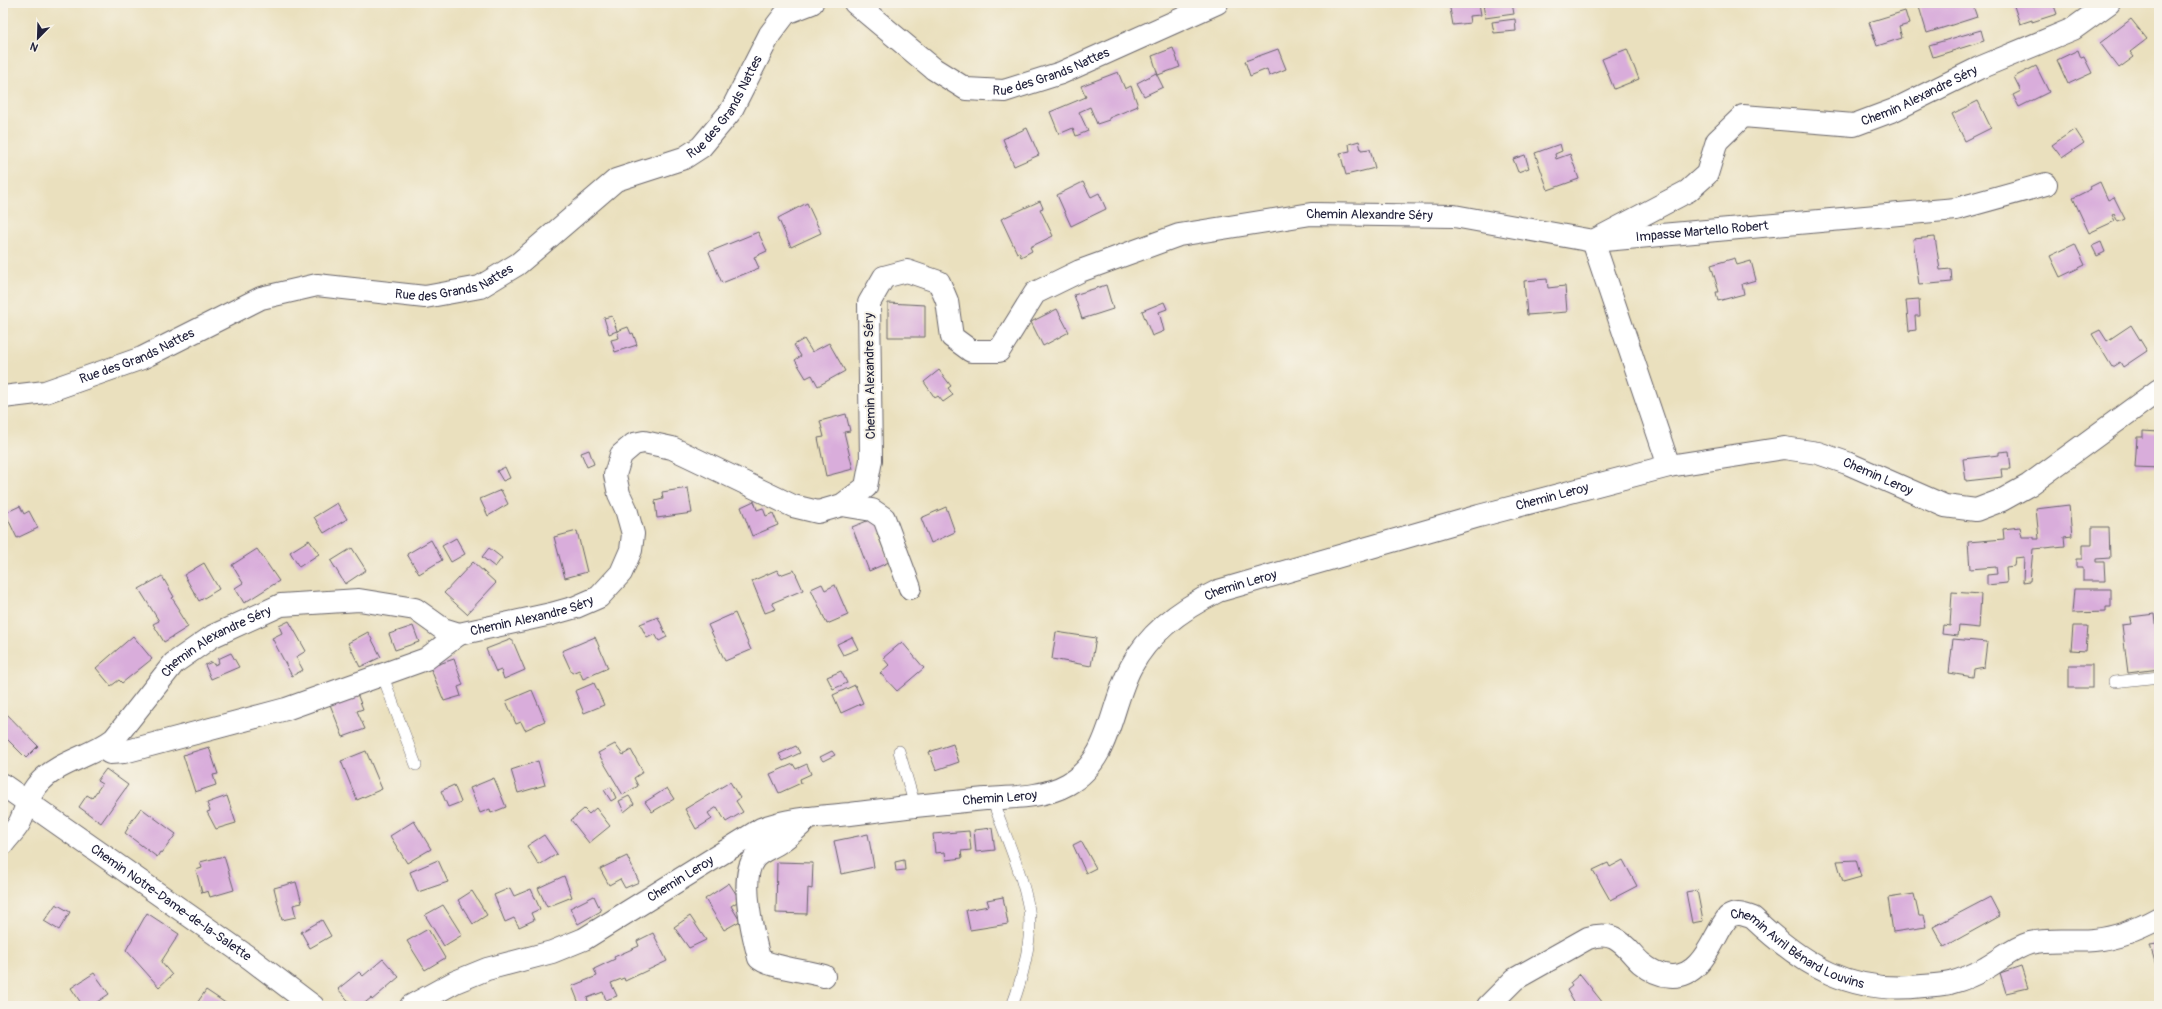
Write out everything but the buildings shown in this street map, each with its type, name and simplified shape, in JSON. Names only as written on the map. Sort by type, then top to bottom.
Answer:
[{"type":"street","name":"Rue des Grands Nattes","points":[[3,397],[45,392],[142,358],[261,298],[317,284],[425,297],[480,287],[518,264],[616,180],[684,158],[701,147],[731,111],[770,34],[782,18],[786,13],[812,3]]},
{"type":"street","name":"Rue des Grands Nattes","points":[[855,3],[934,69],[966,89],[1004,92],[1061,73],[1217,3]]},
{"type":"street","name":"Chemin Alexandre Séry","points":[[27,801],[41,781],[58,769],[102,748],[114,739],[174,663],[213,636],[280,605],[359,600],[414,609],[443,629],[460,634],[576,607],[599,597],[608,589],[621,573],[631,550],[633,534],[626,509],[619,494],[615,475],[621,455],[634,444],[644,442],[672,448],[793,506],[818,512],[842,505],[866,487],[871,460],[869,303],[884,277],[907,272],[939,282],[947,301],[952,337],[971,350],[999,351],[1035,293],[1080,271],[1179,235],[1311,214],[1350,214],[1454,216],[1593,241],[1688,191],[1707,174],[1717,141],[1743,116],[1854,125],[1894,110],[1979,68],[2073,29],[2109,3]]},
{"type":"street","name":"Impasse Martello Robert","points":[[1593,241],[1956,209],[2046,184]]},
{"type":"street","points":[[1593,241],[1669,466]]},
{"type":"street","name":"Chemin Leroy","points":[[411,1006],[455,982],[487,969],[552,952],[584,939],[761,829],[783,822],[808,818],[1042,793],[1067,784],[1084,772],[1095,759],[1106,738],[1124,681],[1140,652],[1171,619],[1184,609],[1212,594],[1242,583],[1479,516],[1669,466],[1784,448],[1818,453],[1847,463],[1945,506],[1976,510],[2002,500],[2029,485],[2159,390]]},
{"type":"street","name":"Chemin Alexandre Séry","points":[[842,505],[872,510],[884,518],[910,588]]},
{"type":"street","points":[[102,748],[110,753],[124,752],[278,711],[426,659],[460,634]]},
{"type":"street","name":"Chemin Notre-Dame-de-la-Salette","points":[[3,785],[245,955],[313,1006]]},
{"type":"street","points":[[3,844],[20,822],[27,801]]},
{"type":"street","points":[[808,818],[780,842],[754,859],[750,866],[747,881],[759,958],[774,965],[808,971],[824,976]]},
{"type":"street","name":"Chemin Avril Bénard Louvins","points":[[1488,1006],[1516,979],[1588,938],[1597,936],[1605,935],[1619,941],[1655,973],[1670,977],[1686,974],[1699,964],[1728,917],[1735,913],[1744,914],[1753,918],[1797,956],[1831,974],[1867,986],[1903,988],[1949,983],[1986,968],[2010,951],[2032,942],[2044,940],[2094,940],[2128,932],[2159,918]]},
{"type":"lane","points":[[382,674],[416,765]]},
{"type":"lane","points":[[2114,682],[2159,678]]},
{"type":"lane","points":[[899,751],[914,806]]},
{"type":"lane","points":[[992,798],[1019,874],[1029,910],[1029,926],[1024,963],[1012,1006]]}]
